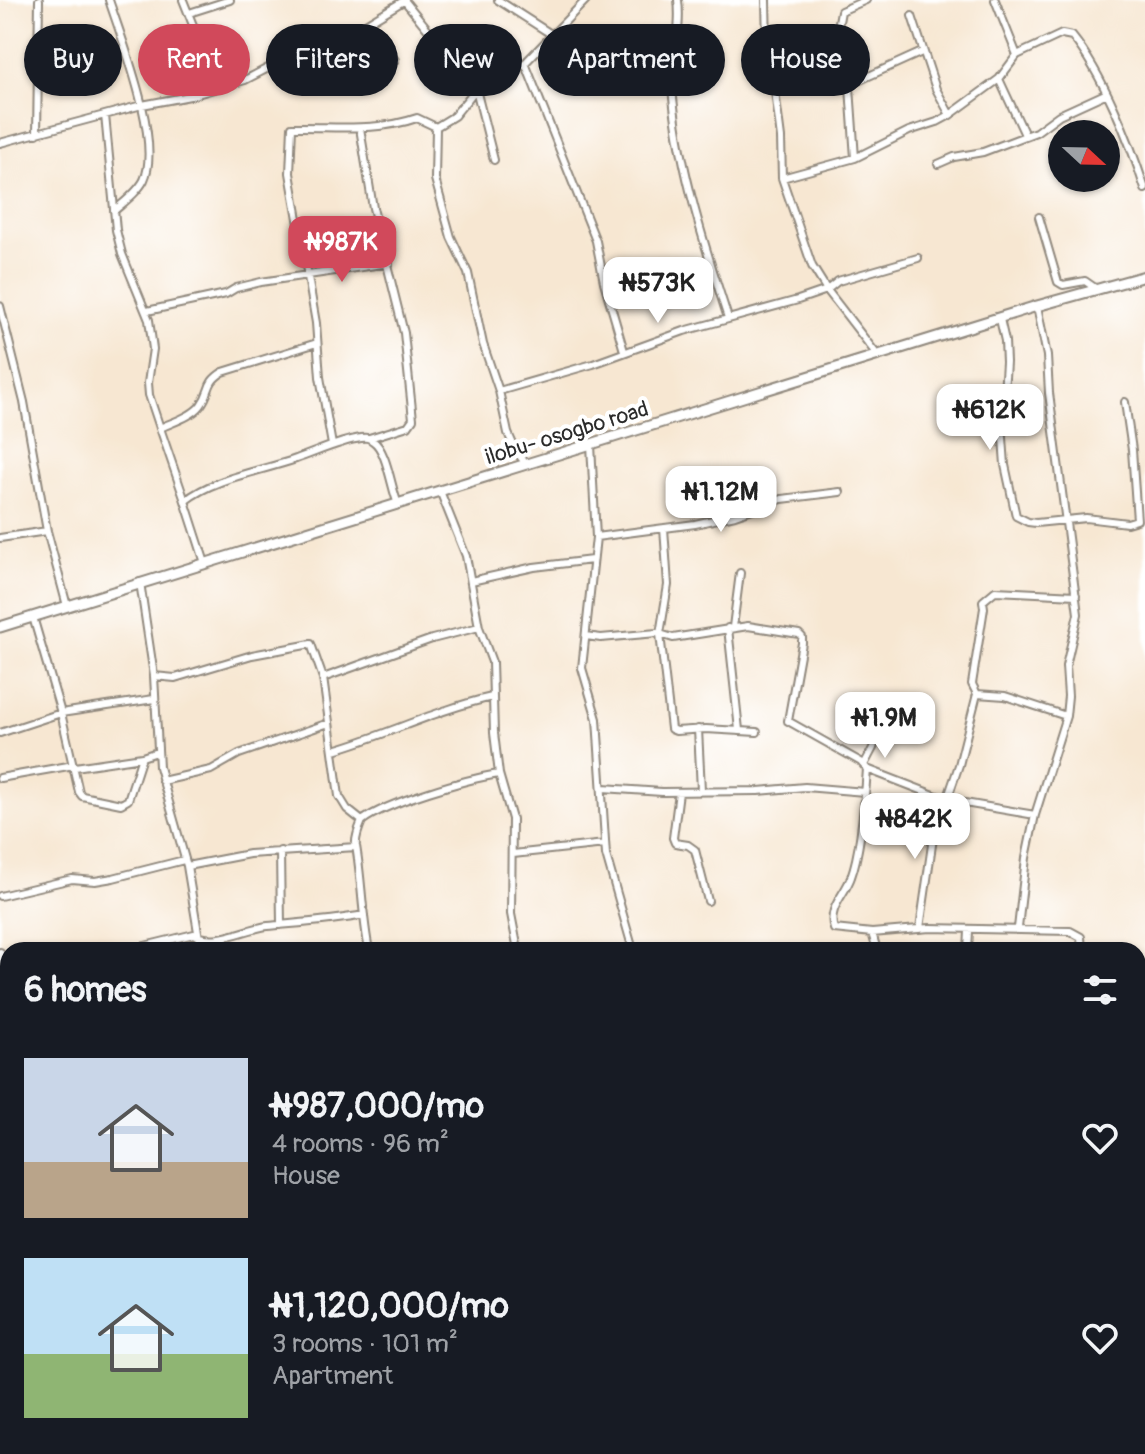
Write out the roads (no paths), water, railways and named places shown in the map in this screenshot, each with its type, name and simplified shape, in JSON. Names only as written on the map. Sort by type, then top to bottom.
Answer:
[{"type":"main road","name":"ilobu- osogbo road","points":[[0,627],[1037,306],[1145,276]]},
{"type":"street","points":[[37,134],[39,0]]},
{"type":"street","points":[[109,0],[142,105],[146,130],[146,173],[138,189],[114,211]]},
{"type":"street","points":[[183,0],[193,24]]},
{"type":"street","points":[[189,13],[230,0]]},
{"type":"street","points":[[250,77],[339,40],[404,0],[423,24]]},
{"type":"street","points":[[498,0],[538,26]]},
{"type":"street","points":[[565,24],[586,0]]},
{"type":"street","points":[[678,0],[672,66],[673,99],[683,161],[728,318]]},
{"type":"street","points":[[766,0],[767,46],[781,138],[782,178],[801,240],[827,290],[878,357]]},
{"type":"street","points":[[839,0],[839,24]]},
{"type":"street","points":[[841,11],[866,0]]},
{"type":"street","points":[[995,0],[1017,55]]},
{"type":"street","points":[[912,16],[936,89],[950,115]]},
{"type":"street","points":[[782,178],[855,158],[950,115],[999,79],[1017,55],[1062,34],[1072,36],[1085,54],[1135,156],[1145,189]]},
{"type":"street","points":[[522,65],[538,51]]},
{"type":"street","points":[[870,76],[922,52]]},
{"type":"street","points":[[525,63],[596,241],[624,351]]},
{"type":"street","points":[[999,79],[1025,135]]},
{"type":"street","points":[[938,164],[954,157],[983,152],[1036,132],[1080,104],[1105,94]]},
{"type":"street","points":[[0,143],[142,105],[189,96]]},
{"type":"street","points":[[436,127],[454,116],[470,96]]},
{"type":"street","points":[[478,96],[494,160]]},
{"type":"street","points":[[850,96],[855,158]]},
{"type":"street","points":[[105,115],[114,211],[122,254],[147,311],[153,349],[149,395],[205,563]]},
{"type":"street","points":[[332,445],[290,173],[292,127],[360,128],[399,124],[417,118],[436,127]]},
{"type":"street","points":[[436,127],[435,179],[451,237],[468,273],[483,344],[499,391],[508,433],[526,464]]},
{"type":"street","points":[[185,501],[201,490],[220,483],[332,445],[408,426],[413,419],[404,333],[373,208],[360,128]]},
{"type":"street","points":[[1039,217],[1058,282],[1063,285],[1085,281],[1098,290]]},
{"type":"street","points":[[499,391],[827,290],[838,281],[918,258]]},
{"type":"street","points":[[147,311],[226,294],[236,288],[261,282],[389,263]]},
{"type":"street","points":[[0,306],[24,402],[47,531],[67,606]]},
{"type":"street","points":[[1018,928],[1026,858],[1035,815],[1066,716],[1066,666],[1078,614],[1047,356],[1037,306]]},
{"type":"street","points":[[1000,319],[1006,362],[1002,424],[1005,465],[1014,511],[1020,518],[1028,522],[1057,523],[1065,519],[1097,518],[1127,523],[1137,520],[1125,402]]},
{"type":"street","points":[[160,428],[200,407],[211,381],[223,372],[317,343]]},
{"type":"street","points":[[369,438],[384,455],[398,504]]},
{"type":"street","points":[[591,445],[596,537],[582,668],[597,719],[605,844],[614,890],[630,942]]},
{"type":"street","points":[[440,491],[458,532],[479,627],[492,662],[499,774],[512,819],[511,914],[516,942]]},
{"type":"street","points":[[596,537],[714,520],[782,499],[840,492]]},
{"type":"street","points":[[1057,523],[1066,529]]},
{"type":"street","points":[[664,528],[668,585],[660,634],[671,729],[757,732]]},
{"type":"street","points":[[0,538],[47,531]]},
{"type":"street","points":[[471,581],[534,567],[592,560]]},
{"type":"street","points":[[739,730],[731,628],[740,573]]},
{"type":"street","points":[[140,582],[154,676],[157,752],[162,781],[186,863],[200,942]]},
{"type":"street","points":[[947,800],[977,694],[972,684],[983,601],[995,591],[1076,595]]},
{"type":"street","points":[[33,617],[82,796],[121,804],[128,800],[142,757]]},
{"type":"street","points":[[586,636],[601,638],[660,634],[668,638],[681,638],[748,626],[800,634],[802,643],[788,721],[866,767],[947,800],[1035,815]]},
{"type":"street","points":[[323,678],[432,639],[479,627]]},
{"type":"street","points":[[154,676],[175,678],[252,655],[309,643],[313,646],[323,678],[339,796],[347,809],[362,821]]},
{"type":"street","points":[[977,694],[1005,696],[1066,716]]},
{"type":"street","points":[[334,750],[492,697]]},
{"type":"street","points":[[0,733],[61,713],[154,699]]},
{"type":"street","points":[[885,709],[866,767],[857,862],[847,888],[834,907],[834,929],[872,933],[920,928],[969,931],[1018,928],[1070,931],[1081,937],[1081,942]]},
{"type":"street","points":[[162,781],[211,770],[239,754],[329,723]]},
{"type":"street","points":[[698,729],[701,790]]},
{"type":"street","points":[[0,778],[142,757],[157,752]]},
{"type":"street","points":[[362,821],[409,800],[462,782],[499,774]]},
{"type":"street","points":[[603,788],[679,792],[805,787],[865,792]]},
{"type":"street","points":[[679,792],[673,838],[675,843],[688,845],[695,850],[708,901]]},
{"type":"street","points":[[920,928],[937,796]]},
{"type":"street","points":[[362,821],[356,847],[360,856],[368,942]]},
{"type":"street","points":[[513,854],[605,844]]},
{"type":"street","points":[[0,896],[72,879],[95,881],[186,863],[280,851],[356,847]]},
{"type":"street","points":[[280,851],[281,925]]},
{"type":"street","points":[[161,942],[194,934],[199,938],[228,936],[265,926],[364,915]]},
{"type":"street","points":[[968,942],[969,931]]},
{"type":"street","points":[[872,933],[875,942]]}]
